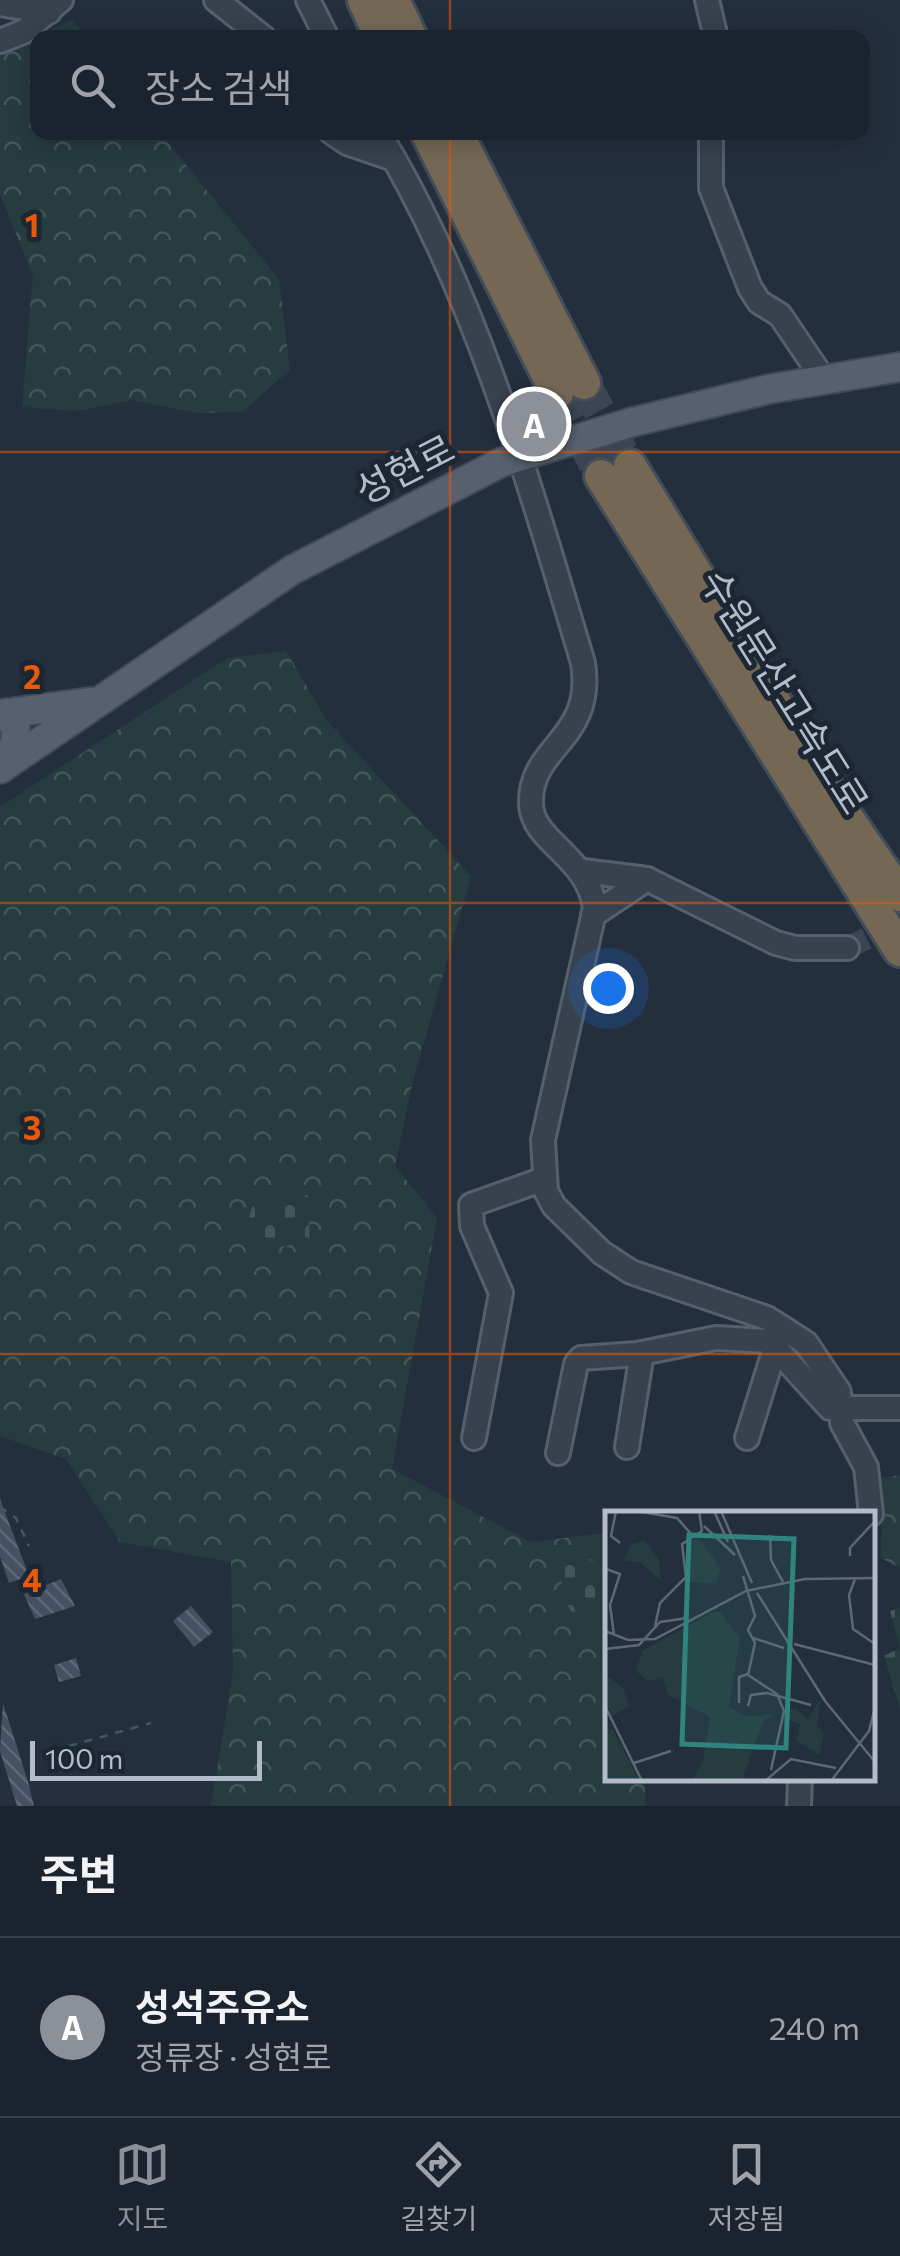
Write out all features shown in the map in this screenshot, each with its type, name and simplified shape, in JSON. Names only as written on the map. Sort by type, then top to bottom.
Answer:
[{"type":"highway","points":[[364,0],[378,30]]},
{"type":"highway","points":[[393,0],[407,30]]},
{"type":"highway","points":[[432,140],[571,388],[460,140]]},
{"type":"highway","name":"수원문산고속도로","points":[[900,895],[616,471],[900,950]]},
{"type":"main road","name":"성현로","points":[[1,769],[292,570],[518,457],[634,422],[900,367]]},
{"type":"main road","points":[[0,714],[102,699]]},
{"type":"main road","points":[[0,714],[15,724],[17,734],[1,769]]},
{"type":"street","points":[[216,0],[254,30]]},
{"type":"street","points":[[308,0],[323,30]]},
{"type":"street","points":[[706,0],[714,30]]},
{"type":"street","points":[[0,4],[55,6]]},
{"type":"street","points":[[0,41],[25,30],[55,6]]},
{"type":"street","points":[[342,140],[394,159]]},
{"type":"street","points":[[383,140],[460,296],[518,457],[586,678],[581,716],[548,756],[534,781],[532,814],[536,825],[583,871],[593,895],[593,915],[543,1140],[544,1179],[554,1206],[602,1253],[631,1272],[782,1326],[806,1343],[838,1392],[842,1424],[866,1468],[871,1511]]},
{"type":"street","points":[[711,140],[712,188],[750,288],[760,302],[780,316],[824,380]]},
{"type":"street","points":[[583,871],[647,879],[776,943],[794,948],[847,948]]},
{"type":"street","points":[[593,915],[647,879]]},
{"type":"street","points":[[474,1438],[501,1293],[472,1226],[471,1205],[544,1179]]},
{"type":"street","points":[[747,1438],[782,1326]]},
{"type":"street","points":[[558,1453],[576,1364],[582,1358],[738,1338],[769,1342],[830,1408],[900,1408]]},
{"type":"street","points":[[626,1447],[642,1353]]},
{"type":"street","points":[[798,1806],[800,1781]]},
{"type":"path","points":[[0,1506],[16,1518],[29,1546]]},
{"type":"path","points":[[69,1746],[151,1723]]},
{"type":"green space","points":[[72,20],[80,30],[50,30]]},
{"type":"green space","points":[[30,39],[30,140],[166,140],[279,279],[290,370],[242,412],[197,413],[132,400],[77,411],[22,407],[33,275],[0,195],[0,53]]},
{"type":"green space","points":[[286,651],[327,721],[471,876],[412,1085],[395,1166],[437,1218],[392,1469],[531,1542],[605,1533],[605,1781],[644,1781],[646,1806],[211,1806],[233,1672],[231,1562],[120,1542],[66,1459],[0,1436],[0,807],[227,658]]},
{"type":"green space","points":[[284,1195],[308,1195],[310,1252],[258,1241],[249,1216],[253,1205]]},
{"type":"green space","points":[[900,1475],[900,1568],[881,1558],[882,1478]]},
{"type":"green space","points":[[582,1557],[605,1566],[605,1609],[592,1617],[571,1611],[561,1592],[563,1566]]},
{"type":"green space","points":[[900,1608],[900,1648],[890,1611]]},
{"type":"green space","points":[[900,1648],[900,1709],[884,1656]]},
{"type":"building","points":[[0,1499],[29,1576],[9,1583],[0,1556]]},
{"type":"building","points":[[61,1579],[75,1606],[35,1619],[24,1594]]},
{"type":"building","points":[[191,1606],[213,1632],[194,1647],[173,1621]]},
{"type":"building","points":[[76,1658],[81,1676],[59,1682],[54,1665]]},
{"type":"building","points":[[3,1703],[34,1806],[17,1806],[0,1751]]},
{"type":"tunnel","points":[[584,383],[630,466]]},
{"type":"tunnel","points":[[557,393],[601,476]]},
{"type":"tunnel","points":[[847,948],[897,924]]},
{"type":"place","name":"성석주유소","points":[[534,424]]}]
